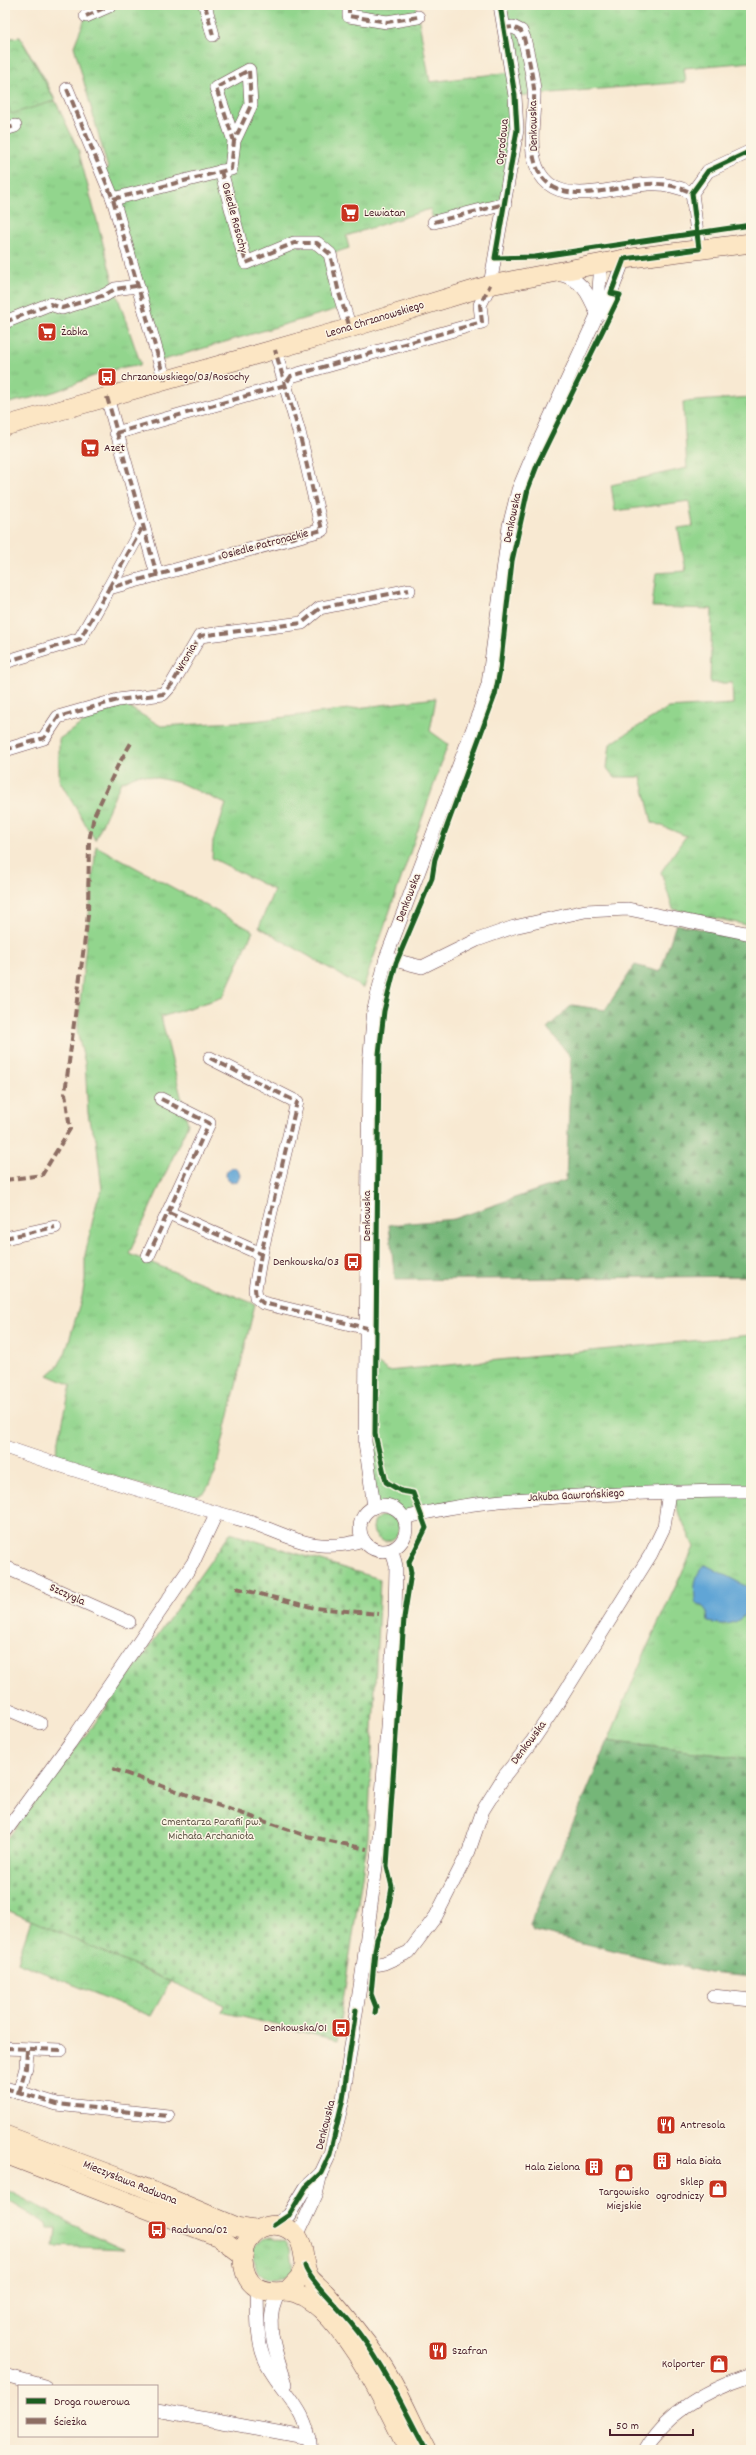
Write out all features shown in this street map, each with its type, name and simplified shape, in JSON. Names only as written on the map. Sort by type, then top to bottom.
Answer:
[{"type":"main road","name":"Leona Chrzanowskiego","points":[[5,426],[275,350],[490,285],[624,259],[751,243]]},
{"type":"main road","name":"Mieczysława Radwana","points":[[5,2135],[133,2183],[237,2227],[255,2230]]},
{"type":"main road","name":"Mieczysława Radwana","points":[[5,2154],[219,2238],[237,2248],[242,2255]]},
{"type":"main road","points":[[408,2450],[382,2395],[350,2344],[318,2306],[302,2294],[284,2291],[271,2293],[257,2288],[245,2275],[242,2255],[247,2240],[255,2230],[274,2225],[283,2227],[297,2236],[303,2247],[305,2266],[311,2279],[347,2318],[379,2360],[426,2450]]},
{"type":"main road","points":[[284,2291],[299,2278],[305,2266]]},
{"type":"street","points":[[86,16],[111,5]]},
{"type":"street","points":[[205,5],[213,34]]},
{"type":"street","points":[[349,5],[349,16],[387,22],[418,16]]},
{"type":"street","name":"Ogrodowa","points":[[285,385],[291,376],[482,322],[480,305],[490,285],[517,130],[515,96],[500,5]]},
{"type":"street","name":"Denkowska","points":[[504,28],[513,27],[520,31],[524,38],[534,89],[533,153],[538,168],[546,182],[555,189],[580,194],[648,184],[675,186],[692,192]]},
{"type":"street","name":"Osiedle Rosochy","points":[[113,199],[231,169],[234,141],[251,105],[249,70],[216,88],[234,141]]},
{"type":"street","points":[[67,89],[113,199],[136,286],[165,381]]},
{"type":"street","points":[[699,249],[692,192],[708,171],[751,151]]},
{"type":"street","name":"Osiedle Rosochy","points":[[221,171],[246,263],[294,243],[317,243],[330,254],[339,293],[350,328]]},
{"type":"street","points":[[434,222],[505,204]]},
{"type":"street","name":"Denkowska","points":[[597,315],[604,312],[624,259]]},
{"type":"street","name":"Denkowska","points":[[374,1507],[364,1442],[369,1064],[374,1009],[386,958],[474,727],[488,684],[509,526],[518,490],[597,315],[601,263]]},
{"type":"street","points":[[548,273],[567,276],[583,285],[597,315]]},
{"type":"street","points":[[5,322],[50,304],[62,308],[105,295],[115,289],[136,286]]},
{"type":"street","name":"Osiedle Patronackie","points":[[109,588],[322,530],[299,432],[275,350]]},
{"type":"street","points":[[116,434],[285,385]]},
{"type":"street","points":[[107,397],[116,434],[157,575]]},
{"type":"street","points":[[5,662],[80,638],[143,526]]},
{"type":"street","name":"Wronia","points":[[5,750],[44,738],[58,717],[118,700],[163,694],[172,684],[200,636],[302,623],[320,608],[409,590]]},
{"type":"street","points":[[386,958],[422,967],[477,940],[514,927],[585,911],[628,909],[751,934]]},
{"type":"street","points":[[210,1058],[297,1102],[261,1254],[254,1294],[258,1301],[366,1328]]},
{"type":"street","points":[[148,1256],[169,1213],[208,1123],[160,1099]]},
{"type":"street","points":[[169,1213],[261,1254]]},
{"type":"street","points":[[5,1238],[55,1227]]},
{"type":"street","points":[[5,1447],[83,1474],[321,1545],[347,1544],[363,1540]]},
{"type":"street","name":"Denkowska","points":[[363,1967],[384,1963],[409,1952],[436,1916],[469,1851],[483,1810],[505,1775],[533,1740],[553,1711],[651,1554],[664,1527],[669,1491]]},
{"type":"street","name":"Jakuba Gawrońskiego","points":[[404,1518],[449,1506],[492,1500],[669,1491],[751,1491]]},
{"type":"street","points":[[390,1506],[404,1518],[406,1531],[403,1539],[392,1550],[376,1550],[363,1540],[360,1533],[363,1517],[374,1507],[390,1506]]},
{"type":"street","points":[[5,1832],[70,1743],[193,1563],[216,1514]]},
{"type":"street","name":"Denkowska","points":[[297,2236],[316,2195],[321,2173],[330,2154],[343,2099],[363,1967],[378,1851],[395,1622],[396,1566],[392,1550]]},
{"type":"street","name":"Szczygla","points":[[5,1567],[130,1622]]},
{"type":"street","points":[[5,1708],[40,1723]]},
{"type":"street","points":[[713,1996],[751,2000]]},
{"type":"street","points":[[5,2048],[62,2050]]},
{"type":"street","points":[[19,2093],[26,2068],[27,2049]]},
{"type":"street","points":[[5,2088],[57,2104],[168,2116]]},
{"type":"street","name":"Denkowska","points":[[274,2225],[289,2215],[306,2187],[321,2173]]},
{"type":"street","points":[[158,2410],[310,2444],[303,2415],[267,2364],[261,2346],[258,2328],[257,2288]]},
{"type":"street","points":[[284,2291],[272,2307],[270,2318],[273,2340],[289,2394]]},
{"type":"street","points":[[5,2375],[41,2385]]},
{"type":"street","points":[[645,2450],[666,2424],[684,2408],[715,2389],[751,2375]]},
{"type":"green space","points":[[111,5],[416,5],[430,82],[511,72],[500,5],[750,5],[751,62],[684,68],[686,82],[515,96],[505,204],[434,222],[430,209],[346,236],[349,248],[331,254],[344,307],[160,361],[101,171],[108,169],[74,46],[86,16]]},
{"type":"green space","points":[[20,37],[46,81],[78,149],[115,289],[141,365],[110,370],[41,396],[5,404],[5,39]]},
{"type":"green space","points":[[20,37],[55,101],[11,114],[5,96],[5,39]]},
{"type":"green space","points":[[751,397],[751,926],[673,909],[661,872],[686,836],[652,822],[641,777],[614,777],[607,768],[610,744],[668,708],[733,704],[732,683],[710,683],[712,609],[652,607],[656,573],[686,571],[678,528],[693,526],[689,501],[615,511],[611,485],[687,468],[683,402]]},
{"type":"green space","points":[[436,698],[430,731],[448,744],[363,988],[259,927],[274,890],[212,858],[213,841],[226,804],[180,783],[140,774],[121,782],[95,840],[59,780],[59,739],[91,717],[125,705],[161,726],[254,721]]},
{"type":"green space","points":[[96,846],[253,931],[223,997],[161,1017],[188,1124],[129,1254],[255,1304],[215,1474],[205,1492],[192,1497],[174,1496],[55,1457],[71,1385],[48,1375],[57,1367],[65,1354],[82,1297],[85,1280],[85,1255],[97,1201],[102,1190],[96,1138],[90,1125],[88,1113],[85,1063],[77,1032]]},
{"type":"green space","points":[[676,924],[751,939],[751,1276],[395,1280],[389,1225],[454,1219],[566,1180],[571,1057],[547,1028],[572,1005],[605,1010],[635,965],[660,972]]},
{"type":"green space","points":[[751,1335],[751,1759],[608,1741],[648,1645],[694,1547],[669,1491],[491,1500],[404,1518],[390,1506],[374,1507],[366,1355],[388,1371]]},
{"type":"green space","points":[[386,1515],[395,1519],[399,1528],[395,1537],[386,1541],[377,1537],[373,1528],[377,1519]]},
{"type":"green space","name":"Cmentarza Parafii pw. Michała Archanioła","points":[[230,1533],[380,1579],[368,1837],[337,2040],[222,2012],[224,2005],[5,1909],[5,1842],[107,1707]]},
{"type":"green space","points":[[608,1741],[751,1759],[751,1977],[708,1973],[533,1931],[530,1925]]},
{"type":"green space","points":[[31,1920],[170,1982],[151,2016],[17,1962]]},
{"type":"green space","points":[[5,2189],[91,2234],[125,2249],[54,2246],[56,2228],[48,2228],[47,2224],[5,2199]]},
{"type":"green space","points":[[271,2237],[284,2241],[291,2250],[294,2270],[290,2274],[275,2280],[270,2280],[260,2275],[256,2267],[252,2249],[263,2239]]},
{"type":"water","points":[[233,1168],[238,1170],[240,1175],[238,1180],[233,1182],[228,1180],[226,1175],[228,1170]]},
{"type":"water","points":[[706,1565],[751,1589],[748,1607],[745,1614],[740,1619],[727,1624],[708,1622],[707,1612],[702,1605],[696,1604],[695,1583],[699,1572]]},
{"type":"marked path","points":[[86,16],[111,5]]},
{"type":"marked path","points":[[205,5],[213,35]]},
{"type":"marked path","points":[[349,5],[349,16],[387,22],[418,17]]},
{"type":"marked path","points":[[504,28],[513,27],[521,31],[524,38],[534,89],[532,137],[533,153],[539,172],[549,184],[563,191],[579,193],[596,192],[648,184],[660,184],[681,188],[692,193],[694,190]]},
{"type":"marked path","points":[[113,199],[231,169],[234,141],[251,105],[249,70],[216,88],[234,141]]},
{"type":"marked path","points":[[67,89],[113,199],[165,381]]},
{"type":"marked path","points":[[5,129],[15,126]]},
{"type":"marked path","points":[[221,171],[246,263],[294,243],[317,243],[330,254],[339,293],[350,328]]},
{"type":"marked path","points":[[434,222],[505,204]]},
{"type":"marked path","points":[[116,433],[285,385],[291,376],[482,322],[480,305],[490,285]]},
{"type":"marked path","points":[[5,322],[50,304],[62,308],[105,295],[115,289],[136,286]]},
{"type":"marked path","points":[[5,662],[80,639],[109,588],[322,530],[299,432],[275,350]]},
{"type":"marked path","points":[[107,397],[157,575]]},
{"type":"marked path","points":[[109,588],[143,526]]},
{"type":"marked path","points":[[5,750],[44,738],[58,717],[118,700],[163,694],[172,684],[200,636],[302,623],[320,608],[409,590]]},
{"type":"marked path","points":[[5,1180],[42,1175],[70,1129],[65,1093],[88,915],[89,841],[94,816],[117,767],[131,743]]},
{"type":"marked path","points":[[210,1058],[297,1102],[261,1254],[255,1289],[256,1297],[263,1303],[367,1328]]},
{"type":"marked path","points":[[148,1256],[209,1123],[161,1099]]},
{"type":"marked path","points":[[169,1213],[261,1254]]},
{"type":"marked path","points":[[5,1238],[55,1227]]},
{"type":"marked path","points":[[236,1588],[315,1608],[379,1614]]},
{"type":"marked path","points":[[113,1769],[307,1836],[367,1849]]},
{"type":"marked path","points":[[5,2048],[61,2050]]},
{"type":"marked path","points":[[19,2093],[26,2068],[27,2049]]},
{"type":"marked path","points":[[5,2088],[57,2104],[168,2116]]},
{"type":"cycle path","points":[[500,5],[515,96],[517,130],[495,258],[535,257],[751,225]]},
{"type":"cycle path","points":[[375,2013],[376,2007],[371,1994],[375,1951],[377,1939],[387,1917],[392,1887],[387,1866],[404,1618],[411,1573],[409,1562],[426,1528],[413,1493],[401,1491],[386,1482],[375,1434],[379,1054],[384,1011],[396,963],[432,878],[435,859],[495,695],[500,670],[512,561],[528,489],[538,463],[620,295],[611,293],[624,259],[699,249],[692,193],[708,171],[751,151]]},
{"type":"cycle path","points":[[274,2225],[289,2215],[306,2187],[321,2173],[330,2154],[343,2099],[356,2010]]},
{"type":"cycle path","points":[[305,2266],[307,2272],[350,2322],[372,2352],[426,2450]]},
{"type":"place","name":"Lewiatan","points":[[350,213]]},
{"type":"place","name":"Żabka","points":[[47,332]]},
{"type":"place","name":"Chrzanowskiego/03/Rosochy","points":[[107,377]]},
{"type":"place","name":"Azet","points":[[90,448]]},
{"type":"place","name":"Denkowska/03","points":[[353,1262]]},
{"type":"place","name":"Denkowska/01","points":[[341,2028]]},
{"type":"place","name":"Antresola","points":[[666,2125]]},
{"type":"place","name":"Hala Biała","points":[[662,2161]]},
{"type":"place","name":"Hala Zielona","points":[[594,2167]]},
{"type":"place","name":"Targowisko Miejskie","points":[[624,2173]]},
{"type":"place","name":"Sklep ogrodniczy","points":[[718,2189]]},
{"type":"place","name":"Radwana/02","points":[[157,2230]]},
{"type":"place","name":"Szafran","points":[[438,2351]]},
{"type":"place","name":"Kolporter","points":[[719,2364]]}]
